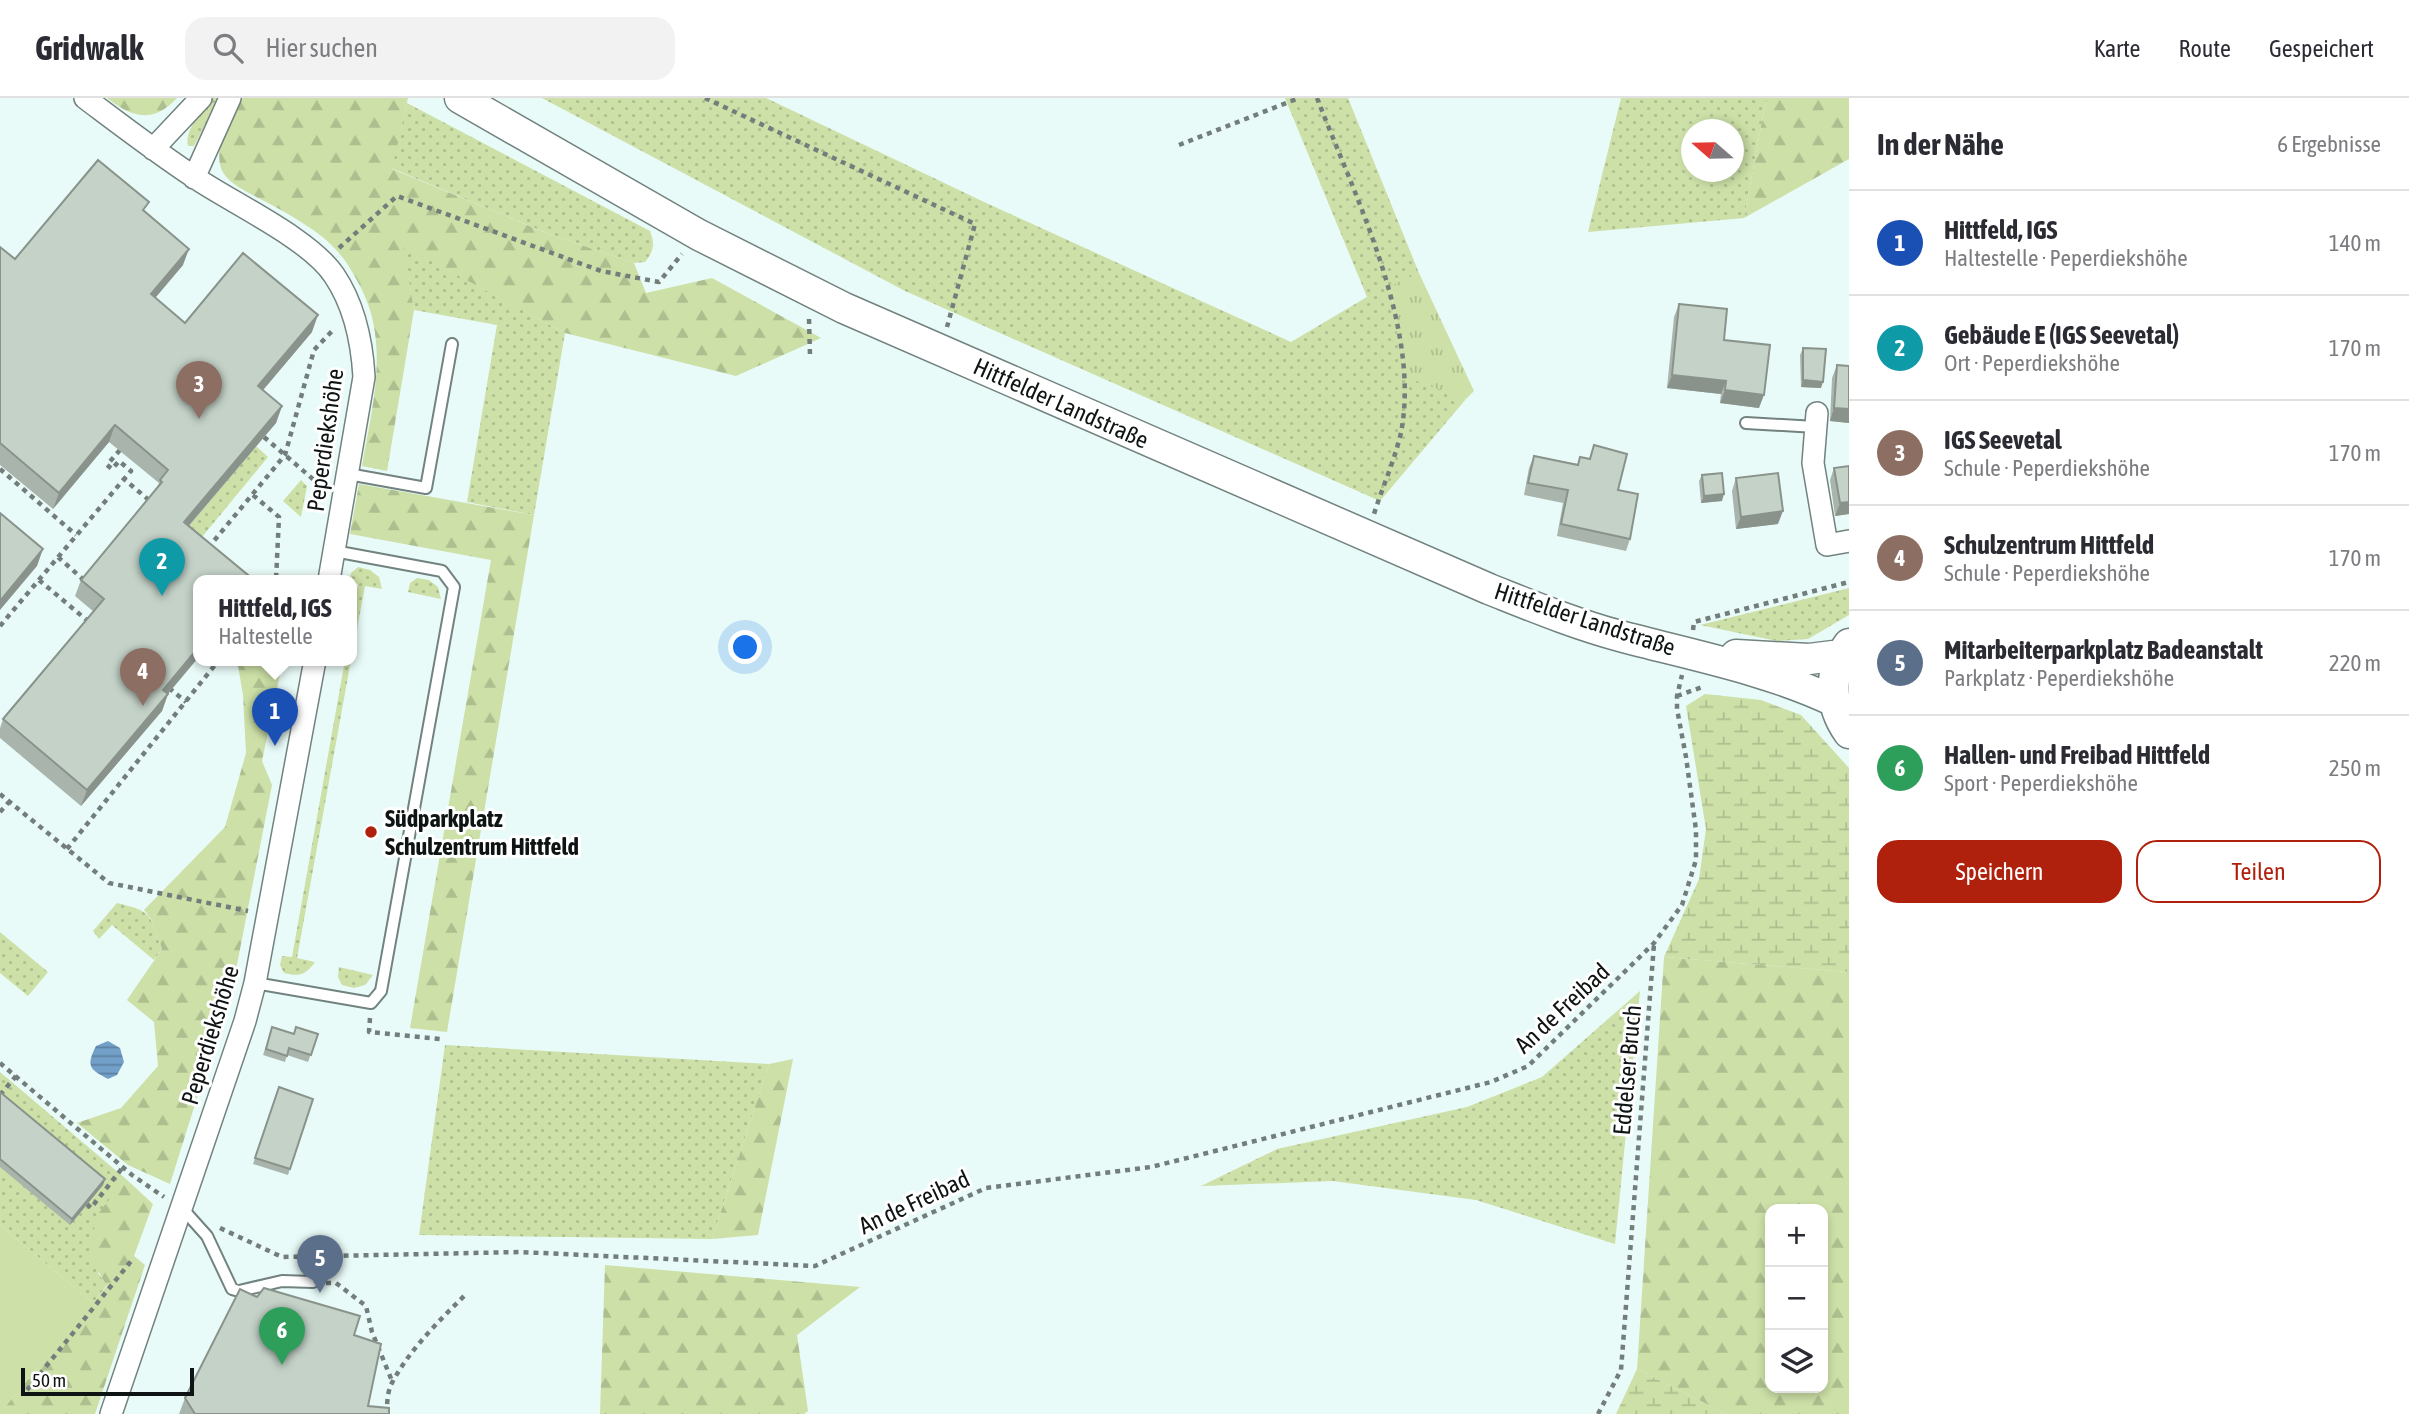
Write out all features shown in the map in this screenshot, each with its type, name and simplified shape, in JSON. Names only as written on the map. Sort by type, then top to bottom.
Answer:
[{"type":"main road","name":"Hittfelder Landstraße","points":[[460,98],[699,235],[844,308],[1489,589],[1617,635],[1690,641],[1809,659],[1845,649]]},
{"type":"main road","name":"Hittfelder Landstraße","points":[[1690,641],[1833,701]]},
{"type":"main road","points":[[1845,649],[1833,677],[1833,701],[1840,721],[1849,733]]},
{"type":"street","name":"Peperdiekshöhe","points":[[85,98],[194,178],[302,244],[324,262],[335,276],[354,315],[362,343],[364,377],[330,575]]},
{"type":"street","points":[[153,149],[201,98]]},
{"type":"street","points":[[194,178],[230,98]]},
{"type":"street","points":[[1816,420],[1813,463],[1827,545],[1849,541]]},
{"type":"street","name":"Peperdiekshöhe","points":[[111,1414],[256,983],[314,666]]},
{"type":"lane","points":[[348,474],[426,488],[452,344]]},
{"type":"lane","points":[[1746,423],[1816,420]]},
{"type":"lane","points":[[256,983],[371,1003],[381,991],[454,587],[442,571],[334,551]]},
{"type":"lane","points":[[181,1207],[207,1236],[232,1289],[239,1291],[282,1281],[313,1282]]},
{"type":"path","points":[[705,98],[975,224],[940,350]]},
{"type":"path","points":[[1179,145],[1299,98]]},
{"type":"path","points":[[1317,98],[1390,286],[1405,377],[1402,428],[1374,515]]},
{"type":"path","points":[[324,262],[397,196],[601,271],[659,282],[699,235]]},
{"type":"path","points":[[208,549],[285,455],[314,349],[328,334],[354,315]]},
{"type":"path","points":[[264,437],[321,486]]},
{"type":"path","points":[[0,626],[131,471],[119,461],[111,469],[107,466],[120,450]]},
{"type":"path","points":[[0,469],[76,535]]},
{"type":"path","points":[[124,479],[157,506]]},
{"type":"path","points":[[253,495],[279,517],[276,575]]},
{"type":"path","points":[[200,543],[217,557]]},
{"type":"path","points":[[58,557],[87,582]]},
{"type":"path","points":[[39,580],[94,626]]},
{"type":"path","points":[[1654,943],[1682,905],[1696,860],[1696,830],[1677,709],[1677,696],[1694,622],[1849,582]]},
{"type":"path","points":[[67,849],[214,666]]},
{"type":"path","points":[[161,681],[186,702]]},
{"type":"path","points":[[0,794],[109,883],[252,912]]},
{"type":"path","points":[[0,812],[9,802]]},
{"type":"path","name":"An de Freibad","points":[[181,1207],[282,1258],[520,1252],[815,1266],[986,1188],[1151,1167],[1491,1082],[1528,1066],[1654,943]]},
{"type":"path","name":"Eddelser Bruch","points":[[1598,1414],[1621,1370],[1654,943]]},
{"type":"path","points":[[371,1003],[369,1032],[440,1039]]},
{"type":"path","points":[[0,1063],[123,1167],[158,1193]]},
{"type":"path","points":[[0,1095],[16,1076]]},
{"type":"path","points":[[87,1205],[91,1208],[123,1167]]},
{"type":"path","points":[[27,1390],[132,1261]]},
{"type":"path","points":[[348,1292],[366,1306],[372,1332],[392,1382]]},
{"type":"path","points":[[387,1414],[392,1382],[426,1335],[465,1295]]},
{"type":"green space","points":[[107,98],[177,98],[160,112],[143,115],[134,114]]},
{"type":"green space","points":[[212,98],[219,98],[194,146],[188,146],[191,127]]},
{"type":"green space","points":[[239,98],[408,98],[392,169],[549,234],[634,263],[646,293],[712,278],[821,338],[736,376],[565,333],[403,246],[414,310],[387,471],[362,466],[376,376],[375,331],[370,309],[345,260],[332,245],[296,219],[238,187],[224,174],[220,166],[220,146]]},
{"type":"green space","points":[[542,98],[766,98],[982,201],[1291,342],[1367,297],[1285,98],[1348,98],[1419,273],[1390,287],[1405,376],[1466,399],[1380,501],[905,291]]},
{"type":"green space","points":[[1621,98],[1769,98],[1765,105],[1744,218],[1588,232]]},
{"type":"green space","points":[[1769,98],[1849,98],[1849,159],[1744,218],[1765,105]]},
{"type":"green space","points":[[407,103],[650,231],[653,247],[648,258],[645,262],[634,263],[549,234],[391,168]]},
{"type":"green space","points":[[402,245],[565,333],[534,515],[467,502],[497,325],[414,310]]},
{"type":"green space","points":[[1419,273],[1474,391],[1466,399],[1405,377],[1390,286]]},
{"type":"green space","points":[[256,446],[268,457],[202,537],[189,526]]},
{"type":"green space","points":[[301,480],[307,486],[301,517],[283,501]]},
{"type":"green space","points":[[359,484],[534,515],[447,1032],[410,1028],[491,560],[350,534]]},
{"type":"green space","points":[[358,567],[370,570],[379,577],[382,589],[365,586],[357,629],[358,584],[357,575],[351,573]]},
{"type":"green space","points":[[417,578],[429,580],[438,587],[441,599],[408,592],[410,583]]},
{"type":"green space","points":[[1849,588],[1849,615],[1808,639],[1777,641],[1700,625]]},
{"type":"green space","points":[[238,666],[282,666],[262,761],[272,785],[234,980],[170,1184],[128,1165],[77,1123],[121,1108],[158,1066],[154,1022],[127,1000],[162,949],[151,919],[144,910],[225,827],[246,753],[243,695]]},
{"type":"green space","points":[[344,666],[350,666],[297,958],[315,962],[308,970],[298,975],[284,973],[280,965],[282,956],[292,957]]},
{"type":"green space","points":[[1705,694],[1761,700],[1801,715],[1849,768],[1849,972],[1664,957],[1699,879],[1706,829],[1686,706]]},
{"type":"green space","points":[[117,903],[144,912],[152,921],[162,949],[154,960],[112,925],[99,939],[93,931]]},
{"type":"green space","points":[[0,932],[48,972],[28,996],[0,973]]},
{"type":"green space","points":[[1664,957],[1849,972],[1849,1414],[1726,1414],[1637,1369]]},
{"type":"green space","points":[[339,967],[373,975],[365,985],[354,988],[342,985],[338,977]]},
{"type":"green space","points":[[1640,991],[1615,1244],[1476,1200],[1333,1181],[1201,1186],[1277,1149],[1467,1107],[1542,1077]]},
{"type":"green space","points":[[445,1045],[769,1064],[712,1239],[419,1235]]},
{"type":"green space","points":[[793,1059],[758,1235],[712,1239],[769,1064]]},
{"type":"green space","points":[[0,1072],[126,1179],[96,1217],[98,1273],[107,1285],[93,1303],[0,1225]]},
{"type":"green space","points":[[126,1179],[153,1204],[134,1256],[145,1265],[95,1414],[3,1414],[3,1409],[107,1286],[90,1258],[96,1216]]},
{"type":"green space","points":[[0,1225],[93,1303],[3,1409],[3,1414],[0,1414]]},
{"type":"green space","points":[[605,1265],[860,1287],[797,1335],[808,1411],[804,1414],[600,1414]]},
{"type":"green space","points":[[1637,1369],[1726,1414],[1616,1414]]},
{"type":"water","points":[[108,1041],[120,1048],[124,1062],[117,1075],[108,1079],[93,1069],[90,1063],[96,1046]]},
{"type":"building","points":[[98,160],[149,202],[143,210],[189,249],[151,294],[185,323],[243,253],[318,315],[258,386],[282,406],[184,522],[248,575],[193,575],[193,654],[163,690],[168,694],[87,790],[3,719],[104,599],[81,580],[162,482],[160,480],[168,470],[115,425],[59,493],[0,443],[0,247],[15,259]]},
{"type":"building","points":[[1679,304],[1727,309],[1724,340],[1770,345],[1764,395],[1725,390],[1726,381],[1672,375]]},
{"type":"building","points":[[1803,348],[1826,349],[1823,382],[1803,380]]},
{"type":"building","points":[[1837,365],[1849,366],[1849,409],[1834,408]]},
{"type":"building","points":[[1594,445],[1627,454],[1618,490],[1638,494],[1630,539],[1561,524],[1568,490],[1528,483],[1534,456],[1578,465],[1580,457],[1590,459]]},
{"type":"building","points":[[1849,466],[1849,502],[1840,503],[1834,468]]},
{"type":"building","points":[[1722,473],[1724,494],[1704,496],[1702,475]]},
{"type":"building","points":[[1778,473],[1783,511],[1741,517],[1736,478]]},
{"type":"building","points":[[0,513],[43,549],[0,601]]},
{"type":"building","points":[[272,1027],[294,1034],[296,1027],[318,1034],[311,1055],[289,1048],[287,1056],[266,1049]]},
{"type":"building","points":[[279,1087],[313,1099],[290,1169],[255,1158]]},
{"type":"building","points":[[0,1092],[105,1179],[72,1219],[0,1159]]},
{"type":"building","points":[[264,1288],[360,1316],[354,1335],[381,1344],[368,1406],[389,1408],[389,1414],[195,1414],[185,1398],[240,1289],[257,1297]]},
{"type":"place","name":"IGS Seevetal","points":[[199,419]]},
{"type":"place","name":"Gebäude E (IGS Seevetal)","points":[[162,596]]},
{"type":"place","name":"Schulzentrum Hittfeld","points":[[143,706]]},
{"type":"place","name":"Hittfeld, IGS","points":[[275,746]]},
{"type":"place","name":"Südparkplatz Schulzentrum Hittfeld","points":[[371,832]]},
{"type":"place","name":"Mitarbeiterparkplatz Badeanstalt","points":[[320,1293]]},
{"type":"place","name":"Hallen- und Freibad Hittfeld","points":[[282,1365]]}]
